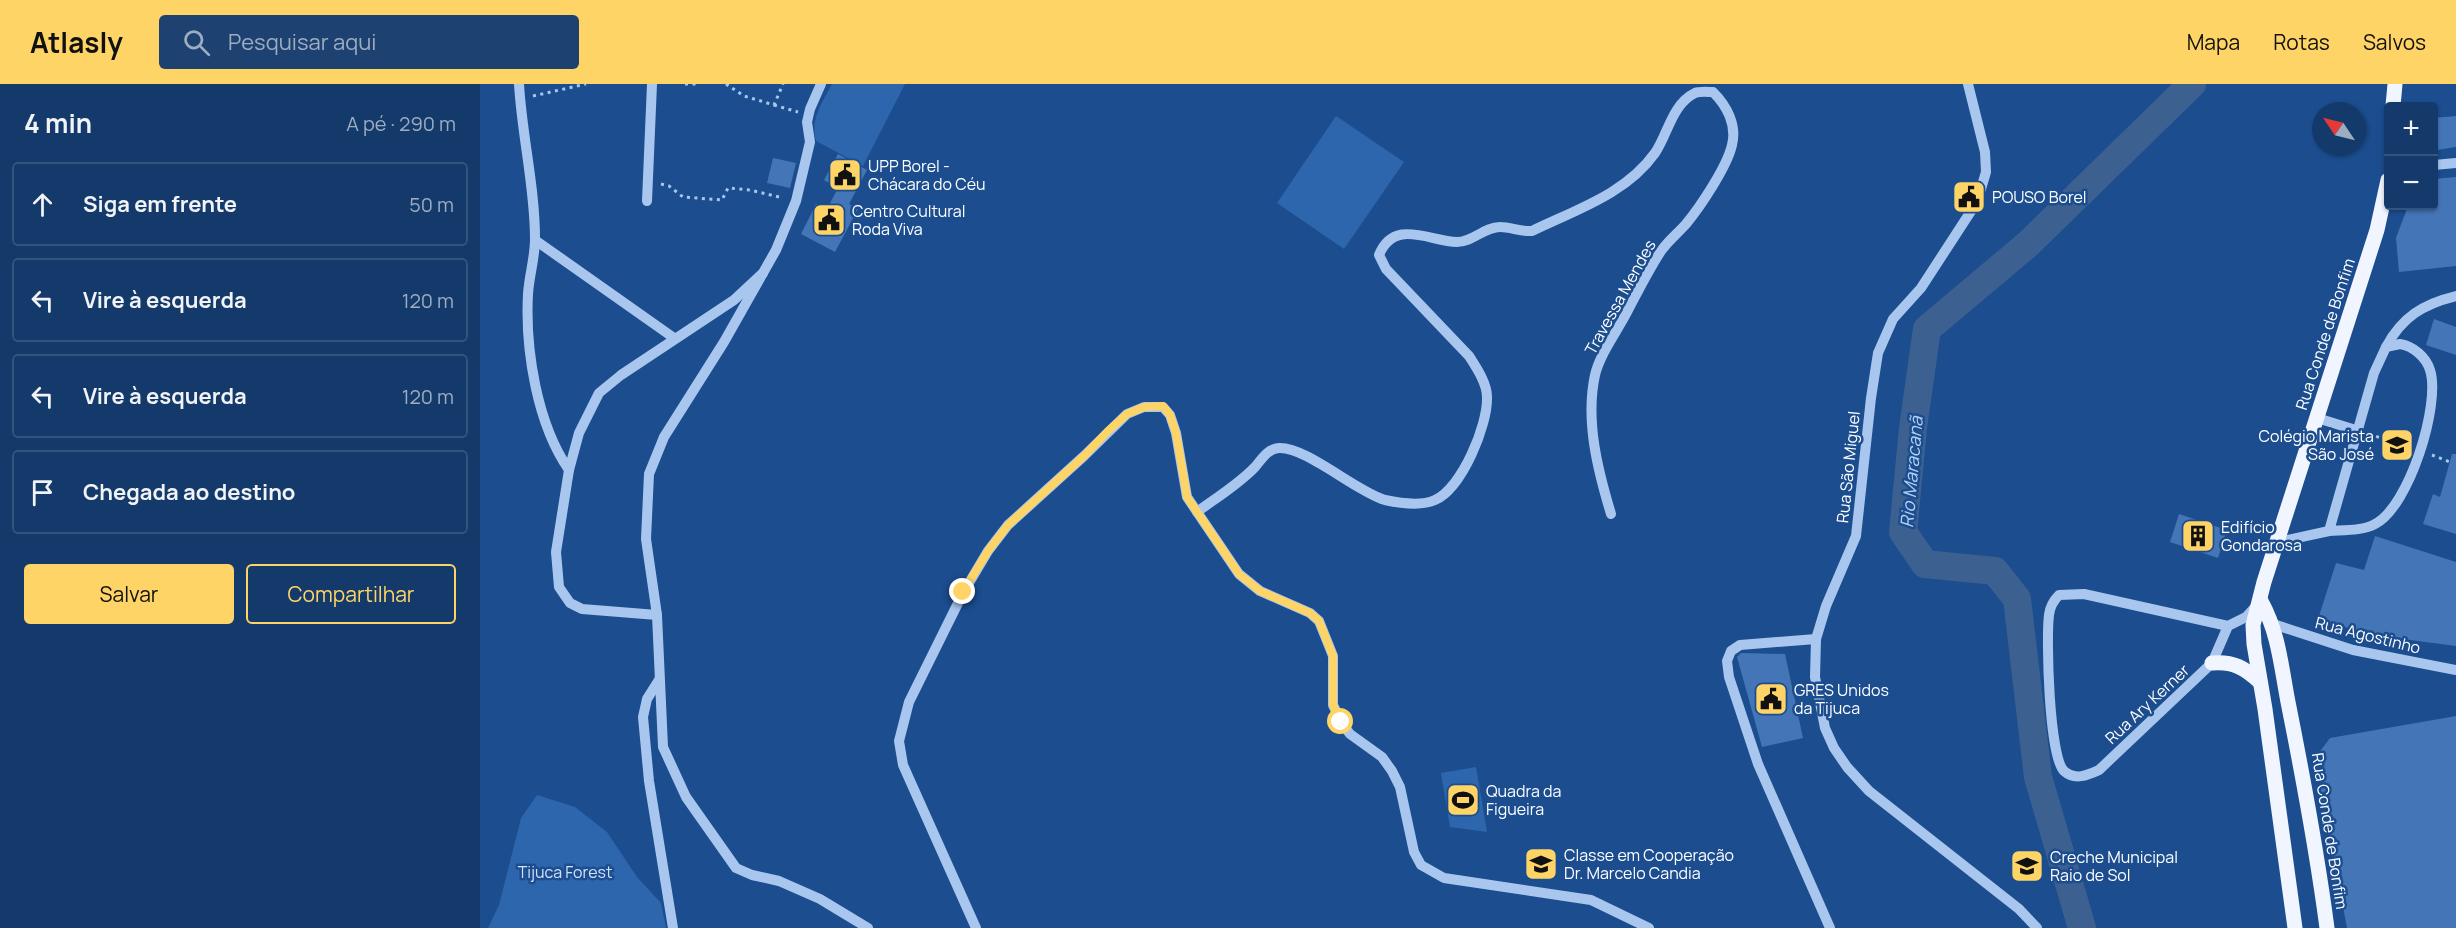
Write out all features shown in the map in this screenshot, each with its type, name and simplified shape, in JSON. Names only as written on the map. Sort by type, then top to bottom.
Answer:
[{"type":"main road","points":[[2393,102],[2395,84]]},
{"type":"main road","name":"Rua Conde de Bonfim","points":[[2295,928],[2253,625],[2377,230],[2384,198]]},
{"type":"main road","name":"Rua Conde de Bonfim","points":[[2261,601],[2273,624],[2312,825],[2327,928]]},
{"type":"main road","points":[[2212,663],[2228,662],[2240,666],[2260,682]]},
{"type":"street","points":[[519,84],[530,170],[535,240],[528,291],[527,320],[530,357],[556,453],[569,470]]},
{"type":"street","points":[[647,201],[652,84]]},
{"type":"street","points":[[822,84],[808,116],[810,142],[796,201],[776,250],[724,342],[664,437],[649,474],[646,539],[657,615],[663,747],[686,797],[736,868],[752,875],[779,881],[820,899],[868,928]]},
{"type":"street","name":"Rua São Miguel","points":[[1968,84],[1985,152],[1986,172],[1975,205],[1921,288],[1893,319],[1878,353],[1870,398],[1856,536],[1826,606],[1816,639],[1815,677],[1825,728],[1834,748],[1847,767],[1869,791],[2019,909],[2037,928]]},
{"type":"street","name":"Travessa Mendes","points":[[1197,512],[1253,469],[1268,451],[1277,448],[1291,449],[1385,500],[1410,503],[1435,500],[1453,485],[1467,466],[1479,438],[1487,397],[1479,373],[1469,356],[1386,269],[1378,255],[1383,244],[1399,235],[1421,234],[1457,242],[1502,226],[1523,232],[1532,231],[1598,201],[1635,174],[1655,153],[1678,107],[1696,93],[1713,92],[1723,102],[1731,118],[1732,145],[1704,199],[1687,223],[1662,249],[1595,373],[1591,400],[1598,472],[1611,514]]},
{"type":"street","points":[[2438,165],[2456,163]]},
{"type":"street","points":[[535,240],[674,338]]},
{"type":"street","points":[[657,615],[582,609],[570,603],[559,587],[556,552],[569,470],[579,433],[599,393],[674,338],[734,300],[763,273]]},
{"type":"street","points":[[2329,531],[2374,373],[2393,334],[2409,317],[2431,302],[2456,296]]},
{"type":"street","points":[[2278,542],[2329,531],[2375,525],[2389,513],[2403,495],[2420,451],[2432,398],[2430,369],[2409,345],[2386,347]]},
{"type":"street","points":[[976,928],[903,765],[898,741],[909,702],[963,592],[988,551],[1008,525],[1127,414],[1144,407],[1163,406],[1170,415],[1176,433],[1187,497],[1239,574],[1260,591],[1310,613],[1319,621],[1333,656],[1333,705],[1350,734],[1382,757],[1392,771],[1400,787],[1414,852],[1421,865],[1444,878],[1591,900],[1648,928]]},
{"type":"street","points":[[2317,418],[2359,431]]},
{"type":"street","name":"Rua Ary Kerner","points":[[2084,594],[2228,626],[2212,663],[2098,770],[2086,776],[2075,777],[2065,772],[2059,765],[2056,753],[2049,687],[2049,614],[2052,601],[2059,595],[2084,594]]},
{"type":"street","points":[[2228,626],[2246,617],[2261,601]]},
{"type":"street","name":"Rua Agostinho","points":[[2273,624],[2353,651],[2456,670]]},
{"type":"street","points":[[1816,639],[1740,645],[1731,651],[1727,661],[1729,677],[1758,764],[1830,928]]},
{"type":"street","points":[[660,680],[647,699],[643,717],[649,781],[673,928]]},
{"type":"path","points":[[520,99],[586,84]]},
{"type":"path","points":[[685,84],[700,84]]},
{"type":"path","points":[[726,84],[744,96],[808,116]]},
{"type":"path","points":[[774,105],[783,84]]},
{"type":"path","points":[[648,181],[669,186],[683,196],[722,200],[728,188],[750,190],[796,201]]},
{"type":"path","points":[[2359,431],[2450,462]]},
{"type":"green space","points":[[832,84],[905,84],[863,166],[816,141],[816,118]]},
{"type":"green space","points":[[1336,116],[1404,162],[1344,249],[1277,203]]},
{"type":"green space","name":"Quadra da Figueira","points":[[1476,767],[1487,832],[1450,827],[1441,773]]},
{"type":"green space","name":"Tijuca Forest","points":[[537,795],[575,807],[607,832],[637,877],[661,903],[666,928],[488,928],[499,905],[521,818]]},
{"type":"building","points":[[2456,116],[2456,147],[2438,150],[2438,118]]},
{"type":"building","points":[[838,154],[867,170],[849,204],[858,209],[835,252],[801,234],[816,204],[827,209],[838,188],[824,180]]},
{"type":"building","points":[[773,158],[796,163],[790,188],[767,183]]},
{"type":"building","points":[[2456,177],[2456,266],[2399,272],[2396,238],[2406,210],[2438,210],[2438,179]]},
{"type":"building","points":[[2434,319],[2456,327],[2456,355],[2426,345]]},
{"type":"building","points":[[2452,454],[2456,454],[2456,534],[2423,524],[2433,494],[2440,497]]},
{"type":"building","name":"Edifício Gondarosa","points":[[2179,514],[2227,530],[2218,558],[2170,542]]},
{"type":"building","points":[[2375,536],[2456,562],[2456,646],[2372,635],[2318,619],[2336,563],[2364,570]]},
{"type":"building","name":"GRES Unidos da Tijuca","points":[[1741,653],[1785,654],[1803,738],[1762,747],[1737,657]]},
{"type":"building","points":[[2456,716],[2456,928],[2347,928],[2315,758],[2330,738]]},
{"type":"waterway","name":"Rio Maracanã","points":[[2082,928],[2038,777],[2017,599],[1995,571],[1925,564],[1903,532],[1913,428],[1927,329],[2028,244],[2192,84]]},
{"type":"place","name":"UPP Borel - Chácara do Céu","points":[[845,175]]},
{"type":"place","name":"POUSO Borel","points":[[1969,197]]},
{"type":"place","name":"Centro Cultural Roda Viva","points":[[829,220]]},
{"type":"place","name":"Colégio Marista São José","points":[[2397,445]]},
{"type":"place","name":"Edifício Gondarosa","points":[[2198,536]]},
{"type":"place","name":"GRES Unidos da Tijuca","points":[[1771,699]]},
{"type":"place","name":"Quadra da Figueira","points":[[1463,800]]},
{"type":"place","name":"Classe em Cooperação Dr. Marcelo Candia","points":[[1541,864]]},
{"type":"place","name":"Creche Municipal Raio de Sol","points":[[2027,866]]},
{"type":"route","points":[[963,592],[988,551],[1008,525],[1108,431],[1127,414],[1144,407],[1163,406],[1170,415],[1176,433],[1187,497],[1239,574],[1260,591],[1310,613],[1319,621],[1333,656],[1333,705],[1341,722]]}]
